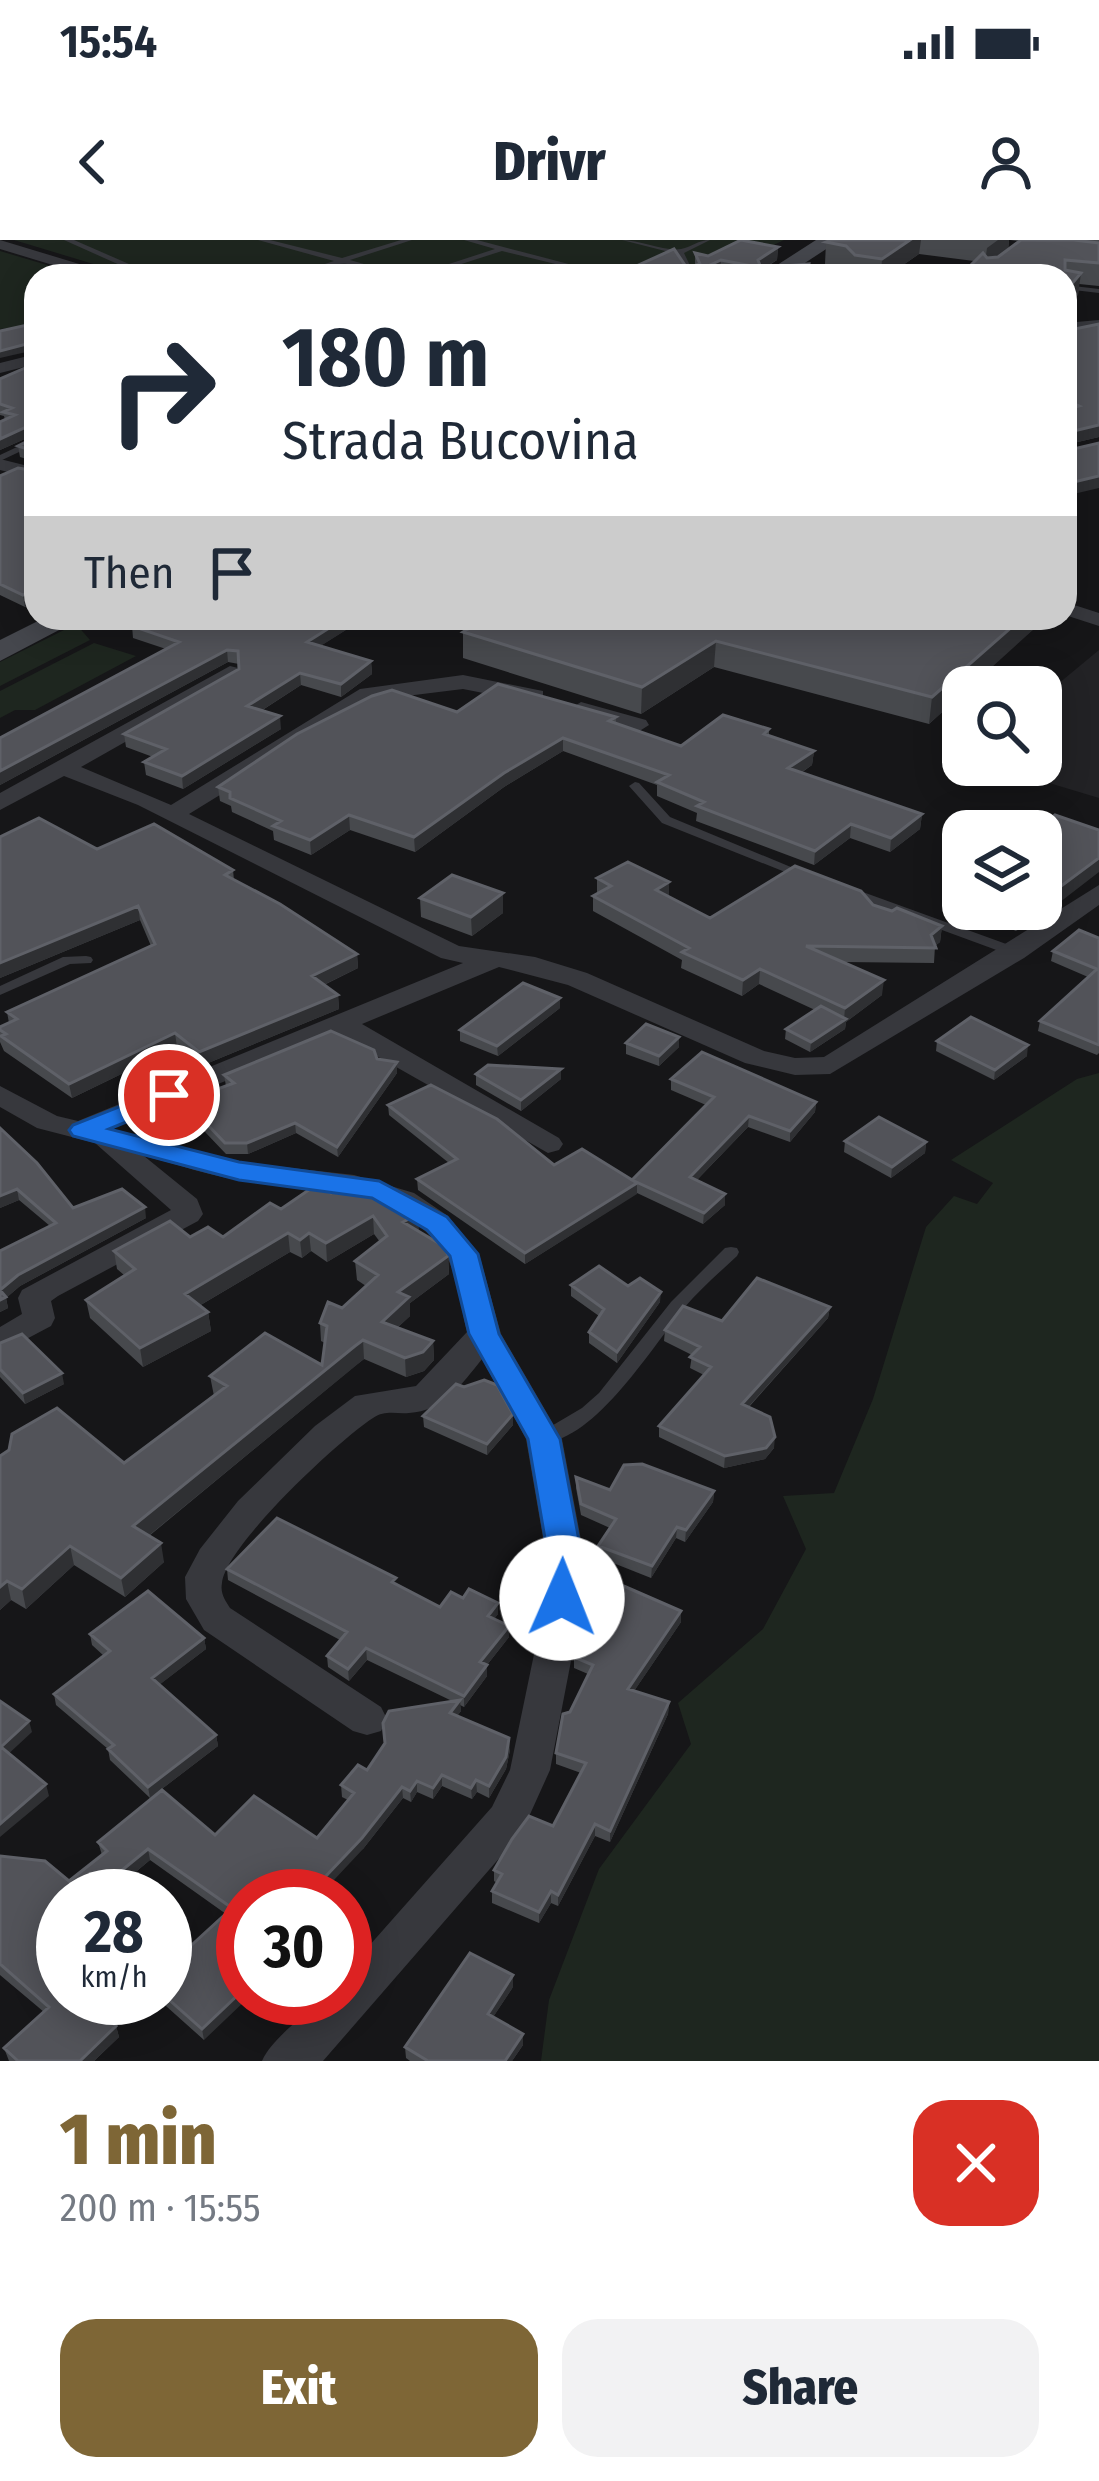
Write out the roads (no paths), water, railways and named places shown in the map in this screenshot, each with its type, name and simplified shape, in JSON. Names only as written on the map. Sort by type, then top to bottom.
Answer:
[{"type":"main road","points":[[791,264],[830,240]]},
{"type":"main road","points":[[0,652],[43,630]]},
{"type":"street","points":[[0,244],[65,264]]},
{"type":"street","points":[[0,803],[230,673]]},
{"type":"street","points":[[171,815],[351,702],[391,689],[464,682],[500,686],[638,725]]},
{"type":"street","points":[[64,768],[171,815],[450,952],[487,961],[519,959],[559,970],[766,1059],[814,1069],[848,1058],[1099,893]]},
{"type":"street","points":[[92,1133],[487,961]]},
{"type":"street","points":[[341,1024],[548,1144]]},
{"type":"street","points":[[0,1095],[9,1105],[46,1122],[239,1171],[354,1184],[403,1201],[437,1223],[464,1254],[484,1334],[544,1439],[566,1562],[530,1770],[507,1819],[308,2045],[285,2061]]},
{"type":"street","points":[[0,1342],[39,1318],[34,1298],[47,1288],[188,1214],[186,1206],[92,1133]]},
{"type":"street","points":[[367,1719],[217,1619],[204,1599],[202,1581],[227,1542],[280,1481],[348,1417],[385,1398],[410,1402],[428,1396],[484,1334]]},
{"type":"lane","points":[[68,240],[125,264]]},
{"type":"lane","points":[[262,240],[352,264]]},
{"type":"lane","points":[[330,264],[408,240]]},
{"type":"lane","points":[[468,240],[564,264]]},
{"type":"lane","points":[[626,240],[680,252],[706,240]]},
{"type":"lane","points":[[454,264],[502,249]]},
{"type":"lane","points":[[680,252],[686,264]]},
{"type":"lane","points":[[635,786],[666,820],[815,879]]},
{"type":"lane","points":[[836,886],[1015,952]]},
{"type":"lane","points":[[0,991],[68,960],[86,960]]},
{"type":"lane","points":[[544,1439],[580,1423],[601,1403],[676,1307],[731,1252]]}]
